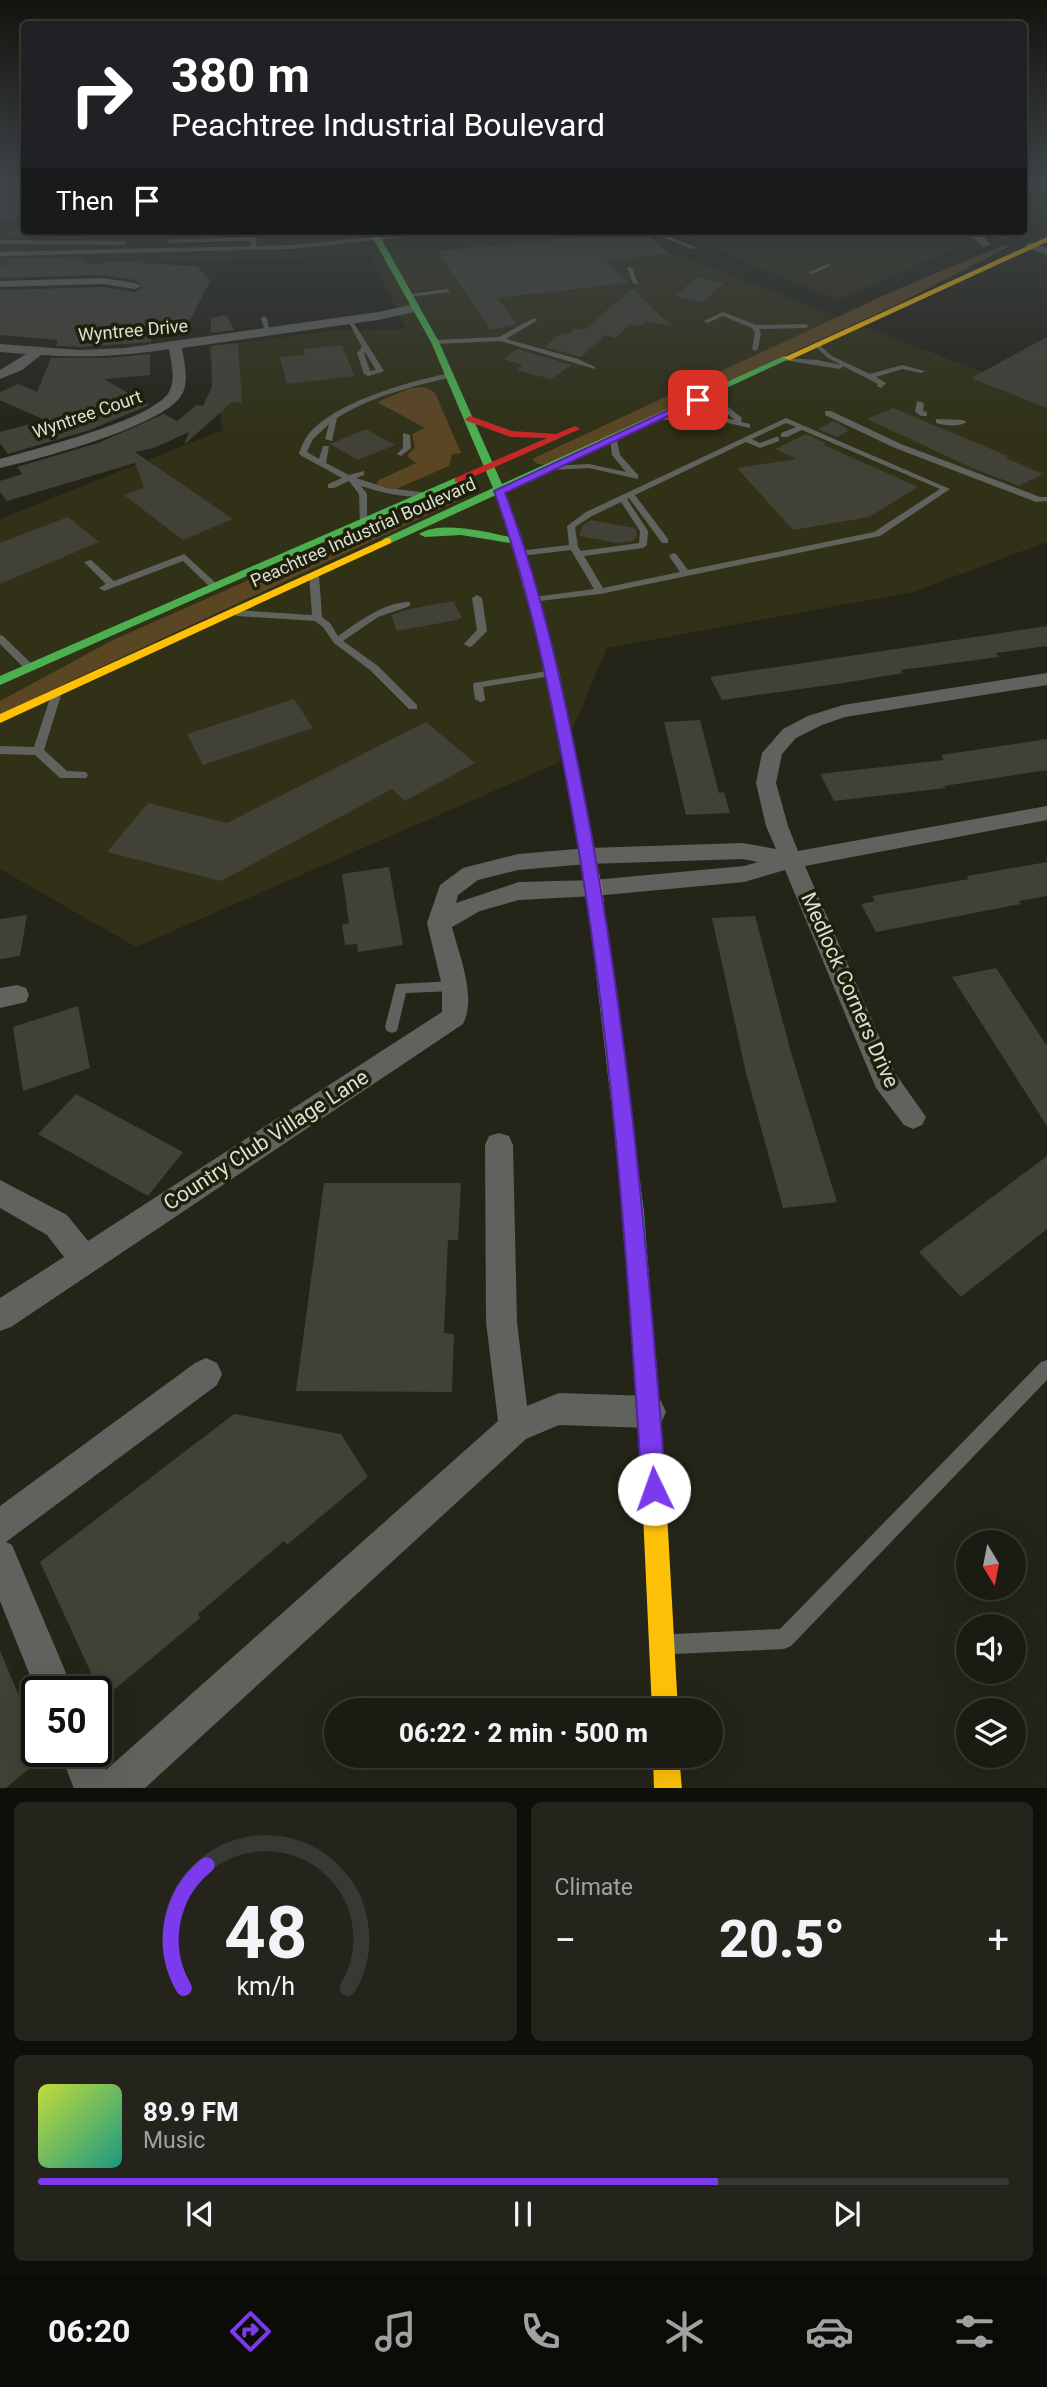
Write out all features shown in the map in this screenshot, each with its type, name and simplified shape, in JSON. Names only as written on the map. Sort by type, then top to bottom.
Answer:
[{"type":"main road","points":[[391,265],[435,342],[500,491],[520,548],[553,673],[588,856],[634,1212],[650,1412],[664,1698]]},
{"type":"main road","name":"Peachtree Industrial Boulevard","points":[[0,719],[613,440],[988,265]]},
{"type":"main road","points":[[749,352],[812,324]]},
{"type":"main road","points":[[470,419],[511,434],[564,434]]},
{"type":"main road","name":"Peachtree Industrial Boulevard","points":[[0,681],[586,424]]},
{"type":"main road","points":[[383,544],[456,529],[475,530],[520,548]]},
{"type":"main road","points":[[667,1768],[668,1788]]},
{"type":"street","points":[[0,284],[103,281],[135,286]]},
{"type":"street","name":"Wyntree Drive","points":[[0,348],[37,352],[124,352],[268,332],[281,334],[350,323],[414,308]]},
{"type":"street","name":"Wyntree Court","points":[[0,464],[131,422],[159,409],[174,396],[179,380],[175,345]]},
{"type":"street","points":[[0,375],[17,367],[37,352]]},
{"type":"street","name":"Medlock Corners Drive","points":[[913,1117],[885,1080],[777,826],[766,783],[770,753],[780,739],[815,719],[843,711],[1047,678]]},
{"type":"street","points":[[439,923],[472,905],[519,891],[594,888],[744,874],[792,860],[1047,813]]},
{"type":"street","points":[[439,923],[448,891],[471,874],[518,862],[588,856],[743,850],[792,860]]},
{"type":"street","name":"Country Club Village Lane","points":[[0,1316],[454,1017],[454,986],[439,923]]},
{"type":"street","points":[[499,1145],[501,1292],[507,1392],[515,1427]]},
{"type":"street","points":[[0,1192],[57,1225],[84,1259]]},
{"type":"street","points":[[0,1527],[206,1374]]},
{"type":"street","points":[[114,1788],[294,1629],[515,1427],[559,1409],[650,1412]]},
{"type":"street","points":[[0,1557],[48,1676]]},
{"type":"street","points":[[85,1767],[94,1788]]},
{"type":"lane","points":[[811,273],[828,265]]},
{"type":"lane","points":[[629,268],[636,283]]},
{"type":"lane","points":[[414,308],[448,291]]},
{"type":"lane","points":[[707,321],[723,314],[755,327],[812,324]]},
{"type":"lane","points":[[264,318],[268,332]]},
{"type":"lane","points":[[435,342],[481,342],[500,339],[534,320]]},
{"type":"lane","points":[[350,323],[366,347]]},
{"type":"lane","points":[[749,352],[758,332],[755,327]]},
{"type":"lane","points":[[500,339],[576,360],[593,368]]},
{"type":"lane","points":[[817,345],[830,357],[882,383],[881,386]]},
{"type":"lane","points":[[785,360],[817,362],[857,371]]},
{"type":"lane","points":[[868,377],[902,367],[921,371]]},
{"type":"lane","points":[[425,494],[394,493],[351,481],[303,453],[304,444],[323,425],[358,405],[403,386],[450,375]]},
{"type":"lane","points":[[717,391],[718,403],[760,433]]},
{"type":"lane","points":[[920,403],[919,412],[924,414]]},
{"type":"lane","points":[[828,413],[898,446],[1039,499],[1047,499]]},
{"type":"lane","points":[[658,419],[696,414],[747,426]]},
{"type":"lane","points":[[322,464],[334,419]]},
{"type":"lane","points":[[534,600],[600,591],[877,534],[946,489],[786,420],[626,496],[572,526],[576,551],[600,591]]},
{"type":"lane","points":[[939,421],[963,422]]},
{"type":"lane","points":[[784,435],[802,427]]},
{"type":"lane","points":[[401,454],[407,448],[406,435]]},
{"type":"lane","points":[[746,439],[760,446],[775,439]]},
{"type":"lane","points":[[613,440],[616,455],[635,477],[648,486]]},
{"type":"lane","points":[[551,468],[589,466],[635,477]]},
{"type":"lane","points":[[331,486],[351,481],[361,473]]},
{"type":"lane","points":[[351,481],[363,494],[363,521]]},
{"type":"lane","points":[[626,496],[664,541]]},
{"type":"lane","points":[[520,548],[576,551],[642,545],[644,531],[626,496]]},
{"type":"lane","points":[[179,545],[184,557],[214,586]]},
{"type":"lane","points":[[673,555],[685,573]]},
{"type":"lane","points":[[88,562],[109,586],[184,557]]},
{"type":"lane","points":[[314,575],[317,618]]},
{"type":"lane","points":[[469,644],[482,631],[477,598]]},
{"type":"lane","points":[[337,641],[375,615],[407,604]]},
{"type":"lane","points":[[230,613],[317,618],[327,625],[337,641],[374,668],[413,707]]},
{"type":"lane","points":[[0,638],[30,667]]},
{"type":"lane","points":[[480,699],[478,685],[553,673]]},
{"type":"lane","points":[[38,751],[57,692]]},
{"type":"lane","points":[[0,750],[38,751],[64,775],[82,775]]},
{"type":"lane","points":[[392,1027],[401,988],[454,986]]},
{"type":"lane","points":[[662,1645],[784,1639],[1047,1368]]},
{"type":"shaded area","points":[[0,265],[73,265],[0,268]]},
{"type":"shaded area","points":[[376,265],[705,265],[1047,397],[1047,542],[913,592],[607,648],[558,763],[136,947],[0,869],[0,519],[223,430],[208,347],[329,331],[406,329]]},
{"type":"shaded area","points":[[754,265],[917,265],[838,300]]},
{"type":"shaded area","points":[[955,265],[972,265],[898,304],[546,465],[537,464],[532,459],[891,292]]},
{"type":"shaded area","points":[[425,387],[435,393],[461,453],[452,454],[449,466],[396,489],[375,486],[379,480],[416,463],[407,456],[415,447],[412,434],[425,428],[377,402],[411,388]]},
{"type":"shaded area","points":[[454,489],[464,490],[462,499],[0,714],[0,701],[113,640]]},
{"type":"building","points":[[0,265],[186,265],[197,266],[210,281],[184,332],[151,335],[151,342],[80,347],[56,346],[58,340],[0,335],[0,290],[103,287],[135,292],[143,287],[135,280],[103,275],[0,278]]},
{"type":"building","points":[[447,265],[610,265],[628,283],[497,298],[517,324],[491,330]]},
{"type":"building","points":[[697,278],[724,283],[702,302],[674,296]]},
{"type":"building","points":[[633,288],[671,326],[646,321],[640,326],[630,324],[615,338],[605,335],[581,357],[545,347],[561,333],[567,335],[575,328],[584,330]]},
{"type":"building","points":[[227,315],[234,330],[211,333],[211,318]]},
{"type":"building","points":[[1047,337],[1047,408],[971,378]]},
{"type":"building","points":[[238,343],[242,403],[232,402],[184,445],[189,432],[154,448],[135,452],[233,519],[183,540],[124,495],[144,488],[135,463],[7,501],[0,492],[0,481],[22,474],[17,467],[98,443],[164,414],[177,421],[197,405],[203,406],[212,387],[211,346]]},
{"type":"building","points":[[342,345],[354,376],[287,384],[280,357],[305,355],[303,349]]},
{"type":"building","points":[[517,349],[572,365],[551,379],[516,370],[523,365],[503,359]]},
{"type":"building","points":[[150,354],[150,375],[104,379],[149,405],[90,430],[8,454],[0,443],[0,432],[45,420],[0,400],[0,392],[18,384],[37,392],[51,358],[106,358]]},
{"type":"building","points":[[893,408],[1008,456],[1006,458],[1043,474],[1019,486],[970,467],[867,419]]},
{"type":"building","points":[[833,421],[848,431],[837,437],[818,429]]},
{"type":"building","points":[[366,429],[395,445],[358,460],[330,444]]},
{"type":"building","points":[[806,434],[826,443],[824,445],[918,487],[869,517],[793,530],[737,468],[796,459],[775,449]]},
{"type":"building","points":[[68,517],[99,542],[0,584],[0,543]]},
{"type":"building","points":[[591,520],[635,528],[637,535],[633,541],[617,543],[579,536],[583,525]]},
{"type":"building","points":[[453,601],[462,618],[457,620],[397,631],[391,615],[410,609]]},
{"type":"building","points":[[1047,626],[1047,646],[995,653],[999,657],[901,670],[903,673],[843,683],[722,700],[710,677]]},
{"type":"building","points":[[294,699],[313,728],[203,765],[187,734]]},
{"type":"building","points":[[700,720],[719,793],[724,792],[730,813],[686,815],[664,722]]},
{"type":"building","points":[[426,722],[475,763],[405,801],[392,789],[221,881],[107,852],[148,803],[227,823]]},
{"type":"building","points":[[1047,739],[1047,770],[944,786],[946,788],[834,801],[820,774],[944,760],[941,755]]},
{"type":"building","points":[[1047,862],[1047,896],[1019,901],[1021,904],[876,932],[861,904],[875,901],[872,896]]},
{"type":"building","points":[[389,867],[403,945],[358,952],[357,944],[345,945],[342,925],[349,923],[342,874]]},
{"type":"building","points":[[27,915],[20,956],[0,959],[0,919]]},
{"type":"building","points":[[755,916],[790,1049],[837,1202],[783,1208],[746,1073],[712,918]]},
{"type":"building","points":[[996,968],[1047,1046],[1047,1126],[952,977]]},
{"type":"building","points":[[78,1006],[90,1068],[23,1091],[13,1027]]},
{"type":"building","points":[[76,1094],[183,1152],[148,1196],[38,1134]]},
{"type":"building","points":[[1047,1156],[1047,1229],[961,1297],[919,1252]]},
{"type":"building","points":[[324,1183],[461,1183],[458,1240],[448,1240],[444,1333],[454,1334],[452,1392],[296,1391]]},
{"type":"building","points":[[234,1414],[341,1434],[368,1477],[287,1545],[284,1541],[198,1614],[200,1618],[112,1691],[112,1676],[92,1676],[40,1562]]},
{"type":"building","points":[[0,1651],[21,1700],[21,1767],[31,1767],[6,1788],[0,1788]]},
{"type":"traffic: fast","points":[[392,265],[435,342],[506,505],[515,536]]},
{"type":"traffic: fast","points":[[387,541],[787,358]]},
{"type":"traffic: fast","points":[[0,681],[459,480]]},
{"type":"traffic: fast","points":[[425,534],[472,533],[519,543]]},
{"type":"traffic: fast","points":[[600,939],[634,1212],[655,1513]]},
{"type":"traffic: slow","points":[[787,358],[989,265]]},
{"type":"traffic: slow","points":[[515,536],[553,673],[594,888],[600,939]]},
{"type":"traffic: slow","points":[[0,719],[387,541]]},
{"type":"traffic: slow","points":[[655,1513],[664,1698]]},
{"type":"traffic: slow","points":[[667,1768],[668,1788]]},
{"type":"traffic: jam","points":[[470,419],[511,434],[552,435]]},
{"type":"traffic: jam","points":[[459,480],[575,429]]},
{"type":"route","points":[[654,1489],[634,1212],[594,888],[553,673],[519,543],[500,491],[698,400]]}]
